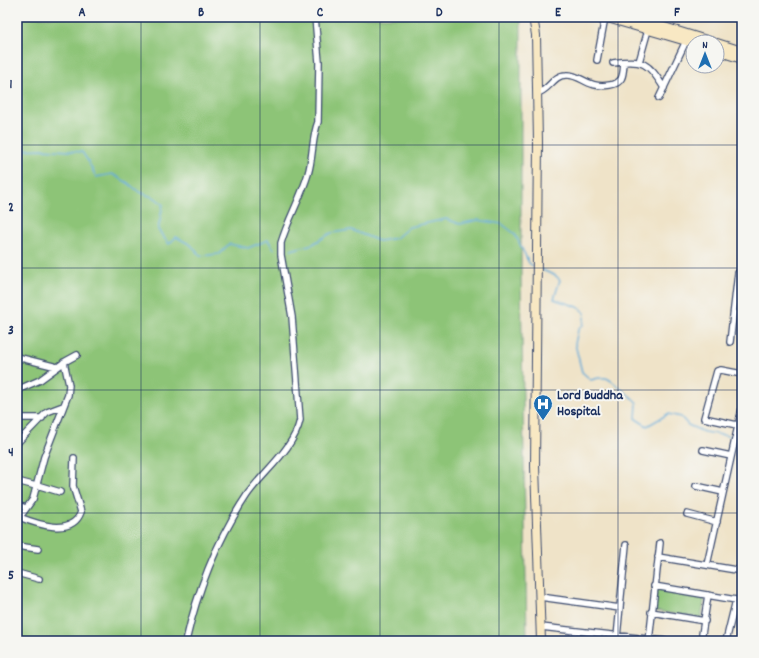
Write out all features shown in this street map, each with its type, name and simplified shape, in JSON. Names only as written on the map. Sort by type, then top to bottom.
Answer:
[{"type":"street","points":[[186,641],[193,608],[225,530],[248,494],[271,468],[298,428],[300,415],[292,317],[283,266],[281,243],[308,175],[313,155],[315,128],[318,122],[319,62],[315,17]]},
{"type":"street","points":[[533,17],[536,35],[537,93],[535,466],[541,641]]},
{"type":"street","points":[[598,60],[605,17],[685,41]]},
{"type":"street","points":[[632,17],[687,34]]},
{"type":"street","points":[[639,62],[648,30]]},
{"type":"street","points":[[725,46],[742,51]]},
{"type":"street","points":[[659,98],[685,51]]},
{"type":"street","points":[[725,54],[742,59]]},
{"type":"street","points":[[537,93],[544,91],[556,79],[566,74],[594,86],[620,82],[622,80],[624,62]]},
{"type":"street","points":[[613,63],[639,62],[651,68],[664,88]]},
{"type":"street","points":[[730,342],[738,273],[742,273]]},
{"type":"street","points":[[735,302],[742,302]]},
{"type":"street","points":[[17,390],[40,380],[64,362],[77,355]]},
{"type":"street","points":[[17,357],[57,367]]},
{"type":"street","points":[[64,362],[69,391],[44,457],[33,499],[18,519],[38,524],[58,526],[68,525],[77,520],[81,512],[74,486],[74,458]]},
{"type":"street","points":[[739,427],[704,418],[717,371],[722,370],[742,374]]},
{"type":"street","points":[[17,443],[49,412],[63,406]]},
{"type":"street","points":[[707,565],[731,456],[739,427],[742,408]]},
{"type":"street","points":[[17,418],[42,418]]},
{"type":"street","points":[[703,450],[731,456]]},
{"type":"street","points":[[17,481],[60,492]]},
{"type":"street","points":[[696,486],[723,492]]},
{"type":"street","points":[[17,505],[26,508]]},
{"type":"street","points":[[687,514],[717,522]]},
{"type":"street","points":[[649,640],[660,543]]},
{"type":"street","points":[[618,636],[626,545]]},
{"type":"street","points":[[17,546],[38,549]]},
{"type":"street","points":[[658,557],[742,571]]},
{"type":"street","points":[[17,574],[39,579]]},
{"type":"street","points":[[654,586],[739,600],[726,641]]},
{"type":"street","points":[[701,641],[708,595]]},
{"type":"street","points":[[540,597],[620,608]]},
{"type":"street","points":[[651,612],[704,621]]},
{"type":"street","points":[[541,627],[573,632],[665,641]]},
{"type":"street","points":[[573,632],[574,641]]},
{"type":"green space","points":[[17,17],[521,17],[521,274],[527,641],[17,641]]},
{"type":"green space","points":[[656,588],[705,597],[701,618],[655,611]]},
{"type":"waterway","points":[[17,150],[43,149],[82,152],[96,177],[112,174],[128,183],[139,192],[155,198],[163,204],[158,230],[169,244],[176,237],[191,245],[200,256],[219,254],[229,244],[248,248],[268,240],[274,249]]},
{"type":"waterway","points":[[291,250],[313,244],[331,233],[351,230],[379,241],[396,238],[409,227],[446,219],[460,224],[478,220],[502,224],[515,234],[529,263],[533,266]]},
{"type":"waterway","points":[[540,269],[556,276],[560,280],[554,299],[578,307],[585,313],[583,325],[578,330],[575,344],[582,372],[591,380],[607,378],[633,399],[637,403],[636,419],[647,426],[668,414],[681,417],[688,425],[704,432],[734,437]]},
{"type":"waterway","points":[[737,438],[742,438]]},
{"type":"place","name":"Lord Buddha Hospital","points":[[543,421]]}]
